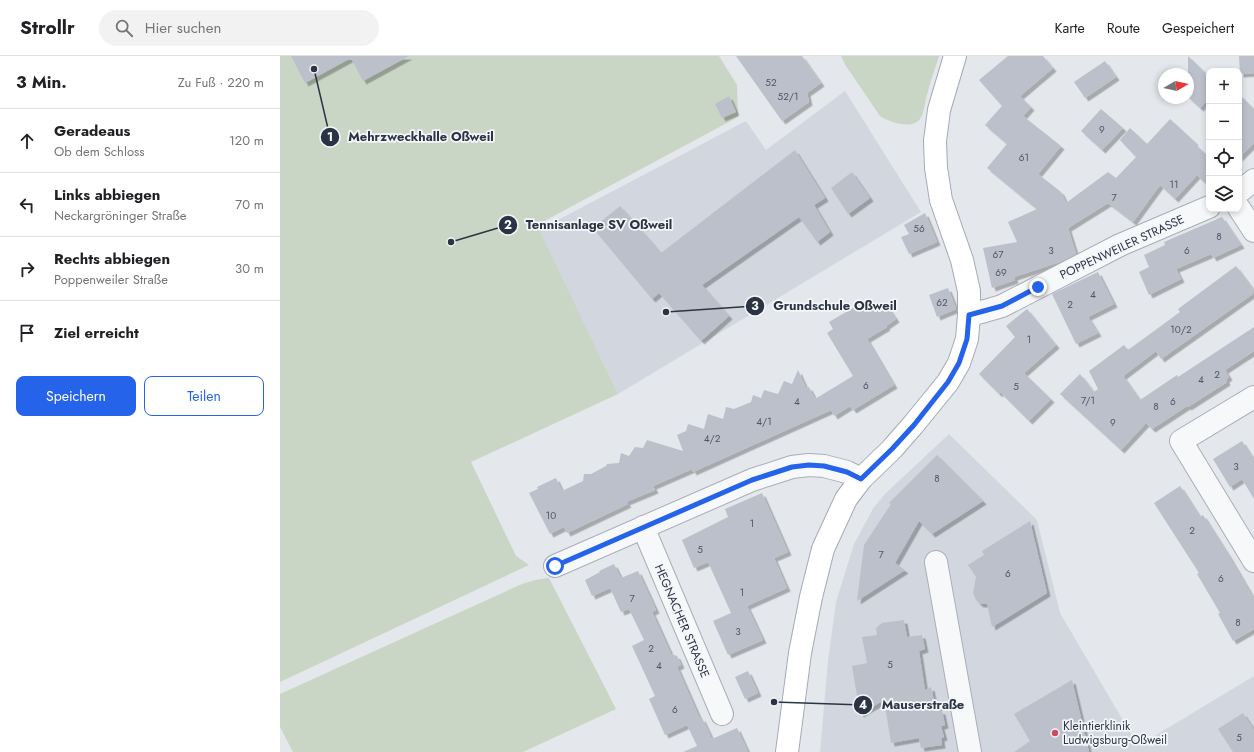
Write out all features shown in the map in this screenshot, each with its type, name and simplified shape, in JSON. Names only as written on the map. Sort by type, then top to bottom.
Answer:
[{"type":"main road","points":[[787,752],[800,653],[810,597],[823,549],[846,499],[861,479],[914,425],[948,382],[959,363],[967,339],[969,291],[962,260],[941,200],[936,168],[935,147],[939,110],[955,56]]},
{"type":"street","points":[[1242,190],[1254,180]]},
{"type":"street","name":"POPPENWEILER STRASSE","points":[[969,315],[1002,306],[1120,245],[1206,208]]},
{"type":"street","points":[[1242,212],[1254,231]]},
{"type":"street","points":[[1254,397],[1181,441],[1254,561]]},
{"type":"street","points":[[555,566],[752,480],[792,467],[809,465],[824,466],[847,472],[861,479]]},
{"type":"street","name":"HEGNACHER STRASSE","points":[[643,527],[722,714]]},
{"type":"street","points":[[936,562],[970,752]]},
{"type":"shaded area","points":[[845,91],[921,212],[618,394],[539,230],[746,121],[766,150]]},
{"type":"shaded area","points":[[949,434],[1037,520],[1060,613],[1138,746],[1254,676],[1254,752],[820,752],[828,661],[836,602],[854,544],[874,507],[886,493]]},
{"type":"green space","points":[[280,56],[719,56],[737,85],[738,117],[537,225],[618,394],[471,462],[516,556],[529,565],[280,682]]},
{"type":"green space","points":[[841,56],[939,56],[920,119],[912,124],[900,124],[889,121],[880,116],[846,66]]},
{"type":"green space","points":[[549,578],[616,709],[523,752],[293,752],[280,727],[280,694],[522,584]]},
{"type":"building","points":[[291,56],[409,56],[363,81],[351,58],[305,83]]},
{"type":"building","points":[[736,56],[802,56],[821,83],[807,93],[809,102],[782,121]]},
{"type":"building","points":[[1008,56],[1043,56],[1053,68],[1020,96],[1031,107],[1023,116],[1061,146],[1038,174],[1061,192],[1066,203],[1108,172],[1116,178],[1136,157],[1120,140],[1130,128],[1147,144],[1170,119],[1206,154],[1206,184],[1197,175],[1175,199],[1160,185],[1133,222],[1108,203],[1068,228],[1076,254],[1060,262],[1014,277],[1015,280],[992,288],[983,248],[1017,242],[1008,222],[1037,209],[987,168],[1007,144],[985,125],[1002,106],[979,80]]},
{"type":"building","points":[[1188,56],[1206,73],[1206,102],[1200,108],[1194,102],[1194,68],[1188,68]]},
{"type":"building","points":[[1239,56],[1254,56],[1254,73],[1242,74],[1242,68],[1240,68]]},
{"type":"building","points":[[1105,61],[1116,77],[1085,98],[1074,82]]},
{"type":"building","points":[[729,96],[736,112],[722,118],[715,104]]},
{"type":"building","points":[[1242,97],[1254,109],[1254,143],[1242,155]]},
{"type":"building","points":[[1101,109],[1123,128],[1102,150],[1081,131]]},
{"type":"building","points":[[795,150],[825,198],[814,205],[830,232],[817,242],[799,217],[702,285],[729,316],[701,341],[659,293],[652,299],[593,228],[620,206],[661,253]]},
{"type":"building","points":[[852,172],[870,198],[848,214],[831,188]]},
{"type":"building","points":[[925,213],[937,242],[909,254],[901,237],[909,234],[904,225]]},
{"type":"building","points":[[1222,217],[1241,245],[1213,258],[1211,254],[1176,269],[1181,279],[1149,295],[1139,272],[1149,267],[1144,255],[1165,245],[1164,242]]},
{"type":"building","points":[[1236,266],[1254,290],[1254,293],[1161,359],[1156,351],[1123,376],[1140,400],[1254,327],[1254,351],[1225,370],[1229,377],[1226,379],[1227,382],[1152,429],[1146,423],[1121,450],[1060,394],[1080,374],[1094,392],[1098,389],[1089,371],[1124,345],[1128,350],[1180,312],[1178,309]]},
{"type":"building","points":[[1098,272],[1114,304],[1088,317],[1098,333],[1076,344],[1052,294]]},
{"type":"building","points":[[948,288],[956,309],[937,317],[929,295]]},
{"type":"building","points":[[870,298],[879,313],[888,307],[896,319],[886,326],[887,327],[867,339],[894,385],[853,410],[850,406],[834,416],[831,410],[693,472],[692,469],[653,486],[655,490],[626,502],[628,504],[567,533],[564,527],[550,534],[529,493],[538,489],[537,487],[556,478],[562,491],[583,481],[584,474],[591,474],[607,464],[619,463],[621,453],[629,456],[635,447],[643,448],[647,440],[683,451],[677,435],[686,431],[688,424],[704,429],[708,414],[723,419],[726,407],[734,409],[751,402],[753,395],[761,398],[764,390],[778,394],[784,381],[792,384],[798,370],[806,388],[809,387],[815,399],[853,376],[827,333],[833,329],[829,322]]},
{"type":"building","points":[[1027,309],[1056,345],[1024,373],[1051,399],[1029,421],[1000,392],[999,394],[979,374],[1015,337],[1006,326]]},
{"type":"building","points":[[1242,441],[1254,460],[1254,499],[1242,479],[1230,487],[1213,459]]},
{"type":"building","points":[[937,455],[983,501],[932,534],[919,521],[895,563],[905,570],[857,601],[864,545],[891,504],[889,503]]},
{"type":"building","points":[[1180,486],[1200,517],[1203,515],[1254,599],[1254,629],[1233,641],[1218,614],[1220,613],[1197,574],[1199,573],[1154,503]]},
{"type":"building","points":[[762,493],[788,552],[774,558],[787,588],[747,606],[763,640],[728,655],[713,621],[731,613],[708,562],[694,568],[682,540],[728,517],[725,509]]},
{"type":"building","points":[[1030,521],[1047,593],[992,627],[987,604],[980,604],[976,600],[973,593],[976,577],[968,565],[984,555],[982,551]]},
{"type":"building","points":[[614,564],[621,578],[638,571],[656,610],[652,612],[671,654],[677,656],[681,665],[677,667],[700,719],[702,718],[712,739],[737,728],[748,752],[683,752],[697,746],[687,725],[665,735],[649,699],[655,696],[632,646],[644,640],[629,609],[621,612],[610,588],[592,596],[585,580]]},
{"type":"building","points":[[904,620],[907,637],[922,635],[925,649],[919,651],[925,690],[931,687],[934,701],[937,700],[939,711],[942,711],[945,725],[941,726],[944,737],[941,738],[942,745],[921,748],[919,738],[891,743],[884,700],[860,714],[852,666],[867,663],[862,637],[877,635],[876,628],[882,623]]},
{"type":"building","points":[[748,671],[758,693],[745,699],[735,677]]},
{"type":"building","name":"Kleintierklinik Ludwigsburg-Oßweil","points":[[1072,680],[1089,752],[1014,752],[1030,741],[1014,714]]},
{"type":"building","points":[[1243,713],[1254,730],[1254,752],[1233,752],[1218,729]]},
{"type":"place","name":"Mehrzweckhalle Oßweil","points":[[314,69]]},
{"type":"place","name":"Tennisanlage SV Oßweil","points":[[451,242]]},
{"type":"place","name":"Grundschule Oßweil","points":[[666,312]]},
{"type":"place","name":"Mauserstraße","points":[[774,702]]},
{"type":"place","name":"Kleintierklinik Ludwigsburg-Oßweil","points":[[1055,733]]},
{"type":"route","points":[[555,566],[752,480],[792,467],[809,465],[824,466],[847,472],[861,479],[914,425],[948,382],[959,363],[967,339],[969,315],[1002,306],[1038,287]]}]
